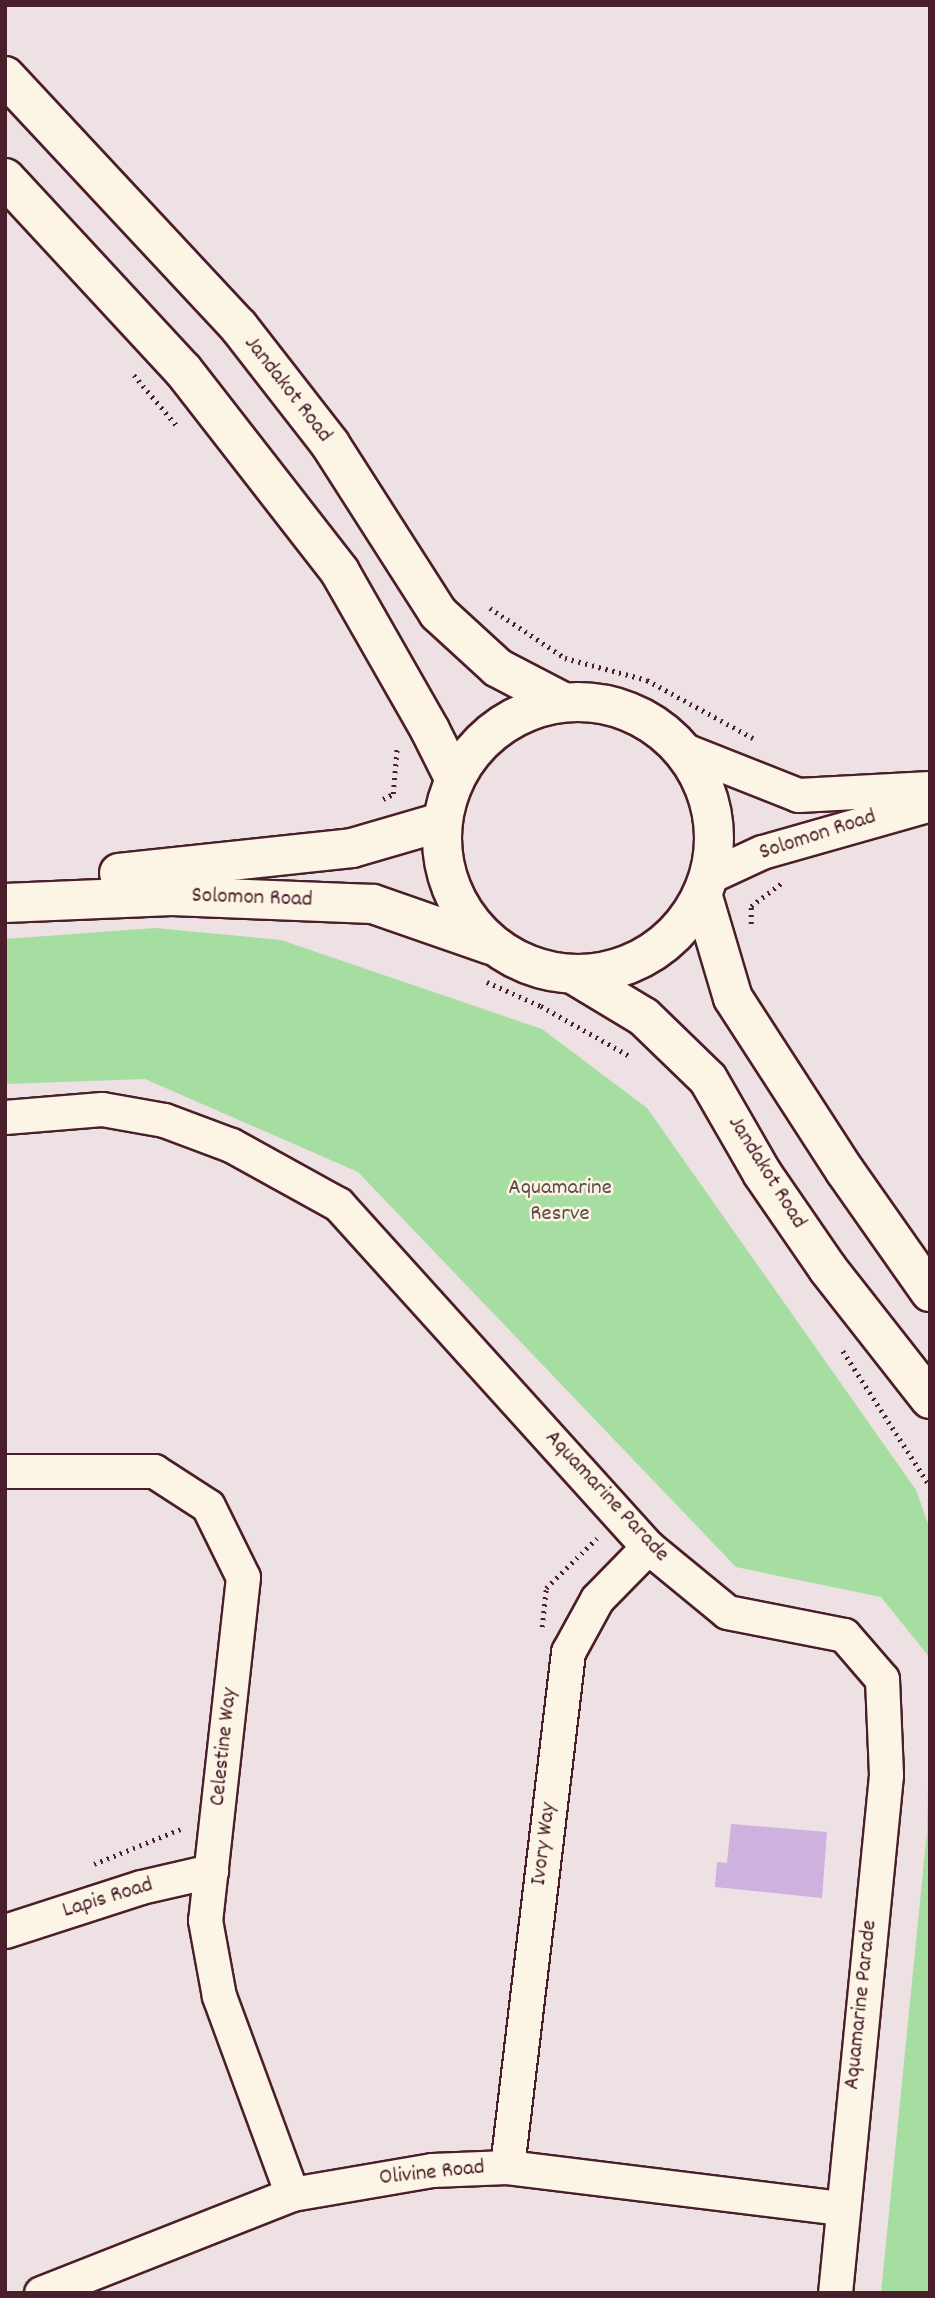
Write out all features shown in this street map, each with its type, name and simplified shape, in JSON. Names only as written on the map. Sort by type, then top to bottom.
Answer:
[{"type":"main road","name":"Jandakot Road","points":[[5,76],[239,327],[330,444],[438,613],[498,668],[561,701]]},
{"type":"main road","points":[[5,178],[183,370],[340,572],[430,730],[454,778]]},
{"type":"main road","points":[[561,701],[606,704],[648,720],[682,749],[706,788],[715,832],[706,887],[681,930],[651,955],[615,971],[576,976],[486,962],[444,868],[441,822],[454,778],[480,741],[517,715],[561,701]]},
{"type":"main road","name":"Solomon Road","points":[[5,879],[156,871],[352,848],[441,822]]},
{"type":"main road","points":[[706,887],[733,998],[845,1171],[930,1292]]},
{"type":"main road","name":"Solomon Road","points":[[5,903],[172,896],[373,904],[486,962]]},
{"type":"main road","name":"Jandakot Road","points":[[576,976],[644,1017],[708,1079],[762,1173],[820,1258],[930,1399]]},
{"type":"street","name":"Solomon Road","points":[[682,749],[798,795],[930,789]]},
{"type":"street","name":"Solomon Road","points":[[706,887],[762,852],[930,804]]},
{"type":"street","name":"Aquamarine Parade","points":[[5,1117],[102,1109],[164,1120],[231,1145],[338,1204],[648,1547],[727,1612],[844,1635],[882,1679],[886,1775],[841,2208],[835,2293]]},
{"type":"street","name":"Celestine Way","points":[[5,1471],[154,1471],[208,1506],[243,1577],[197,1875],[219,1996],[292,2194]]},
{"type":"street","name":"Ivory Way","points":[[507,2168],[568,1653],[597,1599],[648,1547]]},
{"type":"street","name":"Lapis Road","points":[[5,1931],[141,1887],[197,1875]]},
{"type":"street","name":"Olivine Road","points":[[41,2293],[292,2194],[432,2170],[507,2168],[841,2208]]},
{"type":"path","points":[[126,366],[178,428]]},
{"type":"path","points":[[485,605],[565,658],[646,680],[757,740]]},
{"type":"path","points":[[374,804],[393,793],[397,742]]},
{"type":"path","points":[[751,931],[751,906],[815,858],[814,836]]},
{"type":"path","points":[[486,962],[541,1006],[634,1058]]},
{"type":"path","points":[[841,1349],[930,1486]]},
{"type":"path","points":[[541,1629],[546,1588],[619,1515]]},
{"type":"path","points":[[185,1827],[197,1875]]},
{"type":"green space","name":"Aquamarine Resrve","points":[[155,928],[281,940],[542,1029],[647,1108],[916,1490],[930,1529],[930,1658],[881,1597],[736,1567],[358,1172],[145,1079],[5,1084],[5,939]]},
{"type":"green space","points":[[930,1699],[930,2293],[881,2293],[927,1831]]},
{"type":"building","points":[[731,1824],[827,1832],[822,1898],[715,1887],[717,1862],[727,1863]]}]
